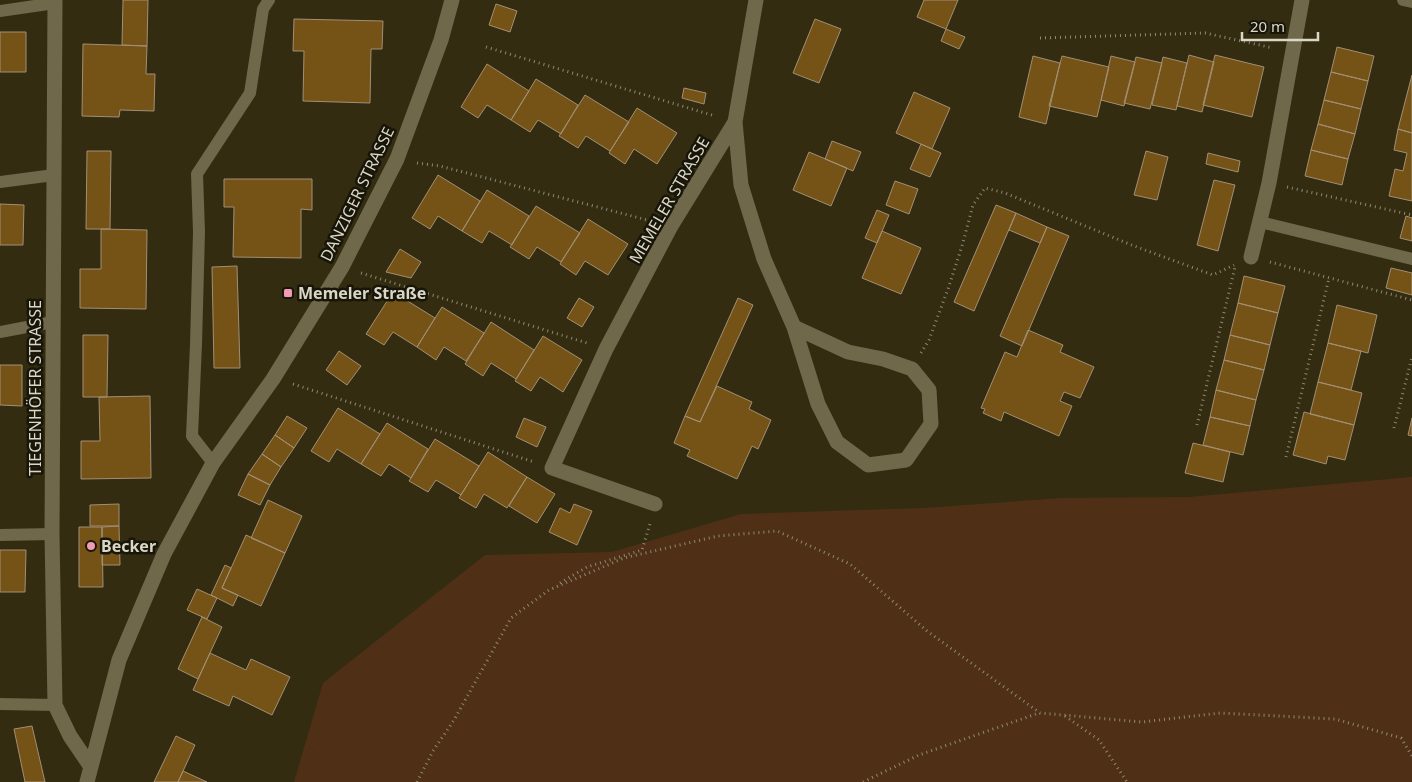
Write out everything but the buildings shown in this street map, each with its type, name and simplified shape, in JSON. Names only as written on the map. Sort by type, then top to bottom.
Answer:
[{"type":"street","name":"DANZIGER STRASSE","points":[[88,782],[119,660],[164,554],[213,463],[273,379],[342,267],[397,159],[441,40],[452,0]]},
{"type":"street","name":"MEMELER STRASSE","points":[[756,0],[735,122],[741,185],[764,259],[794,327],[818,404],[838,442],[868,465],[906,460],[930,424],[930,390],[912,369],[883,359],[848,352],[794,327]]},
{"type":"street","points":[[1251,257],[1269,183],[1302,0]]},
{"type":"street","name":"TIEGENHÖFER STRASSE","points":[[55,2],[52,534],[54,705],[70,736],[91,767]]},
{"type":"street","name":"MEMELER STRASSE","points":[[552,468],[606,349],[670,226],[735,122]]},
{"type":"street","points":[[552,468],[656,504]]},
{"type":"lane","points":[[213,463],[192,436],[199,232],[197,174],[250,93],[263,10],[268,0]]},
{"type":"lane","points":[[1404,0],[1412,2]]},
{"type":"lane","points":[[0,11],[55,2]]},
{"type":"lane","points":[[0,182],[54,175]]},
{"type":"lane","points":[[1260,222],[1412,259]]},
{"type":"lane","points":[[0,332],[53,322]]},
{"type":"lane","points":[[0,535],[52,534]]},
{"type":"lane","points":[[0,704],[54,705]]},
{"type":"path","points":[[1040,38],[1205,33],[1293,52]]},
{"type":"path","points":[[486,48],[735,122]]},
{"type":"path","points":[[440,166],[670,226]]},
{"type":"path","points":[[1269,183],[1412,215]]},
{"type":"path","points":[[929,340],[962,246],[973,205],[985,188],[1005,193],[1134,246],[1212,275],[1236,264],[1197,425]]},
{"type":"path","points":[[1251,257],[1412,300]]},
{"type":"path","points":[[375,277],[606,349]]},
{"type":"path","points":[[1286,457],[1329,278]]},
{"type":"path","points":[[1394,428],[1412,358]]},
{"type":"path","points":[[273,379],[329,395],[552,468]]},
{"type":"path","points":[[417,782],[432,752],[454,720],[510,618],[549,590],[587,567],[642,550],[656,504]]},
{"type":"path","points":[[549,590],[624,558],[718,536],[777,531],[850,564],[927,631],[1040,713],[1142,722],[1220,713],[1335,719],[1401,738],[1412,756]]},
{"type":"path","points":[[863,782],[919,755],[1040,713],[1063,715],[1099,740],[1126,782]]},
{"type":"shaded area","points":[[1412,477],[1412,782],[294,782],[323,683],[485,555],[612,552],[741,514],[924,508],[1061,498],[1190,497]]},
{"type":"place","name":"Memeler Straße","points":[[288,293]]},
{"type":"place","name":"Becker","points":[[91,546]]}]
